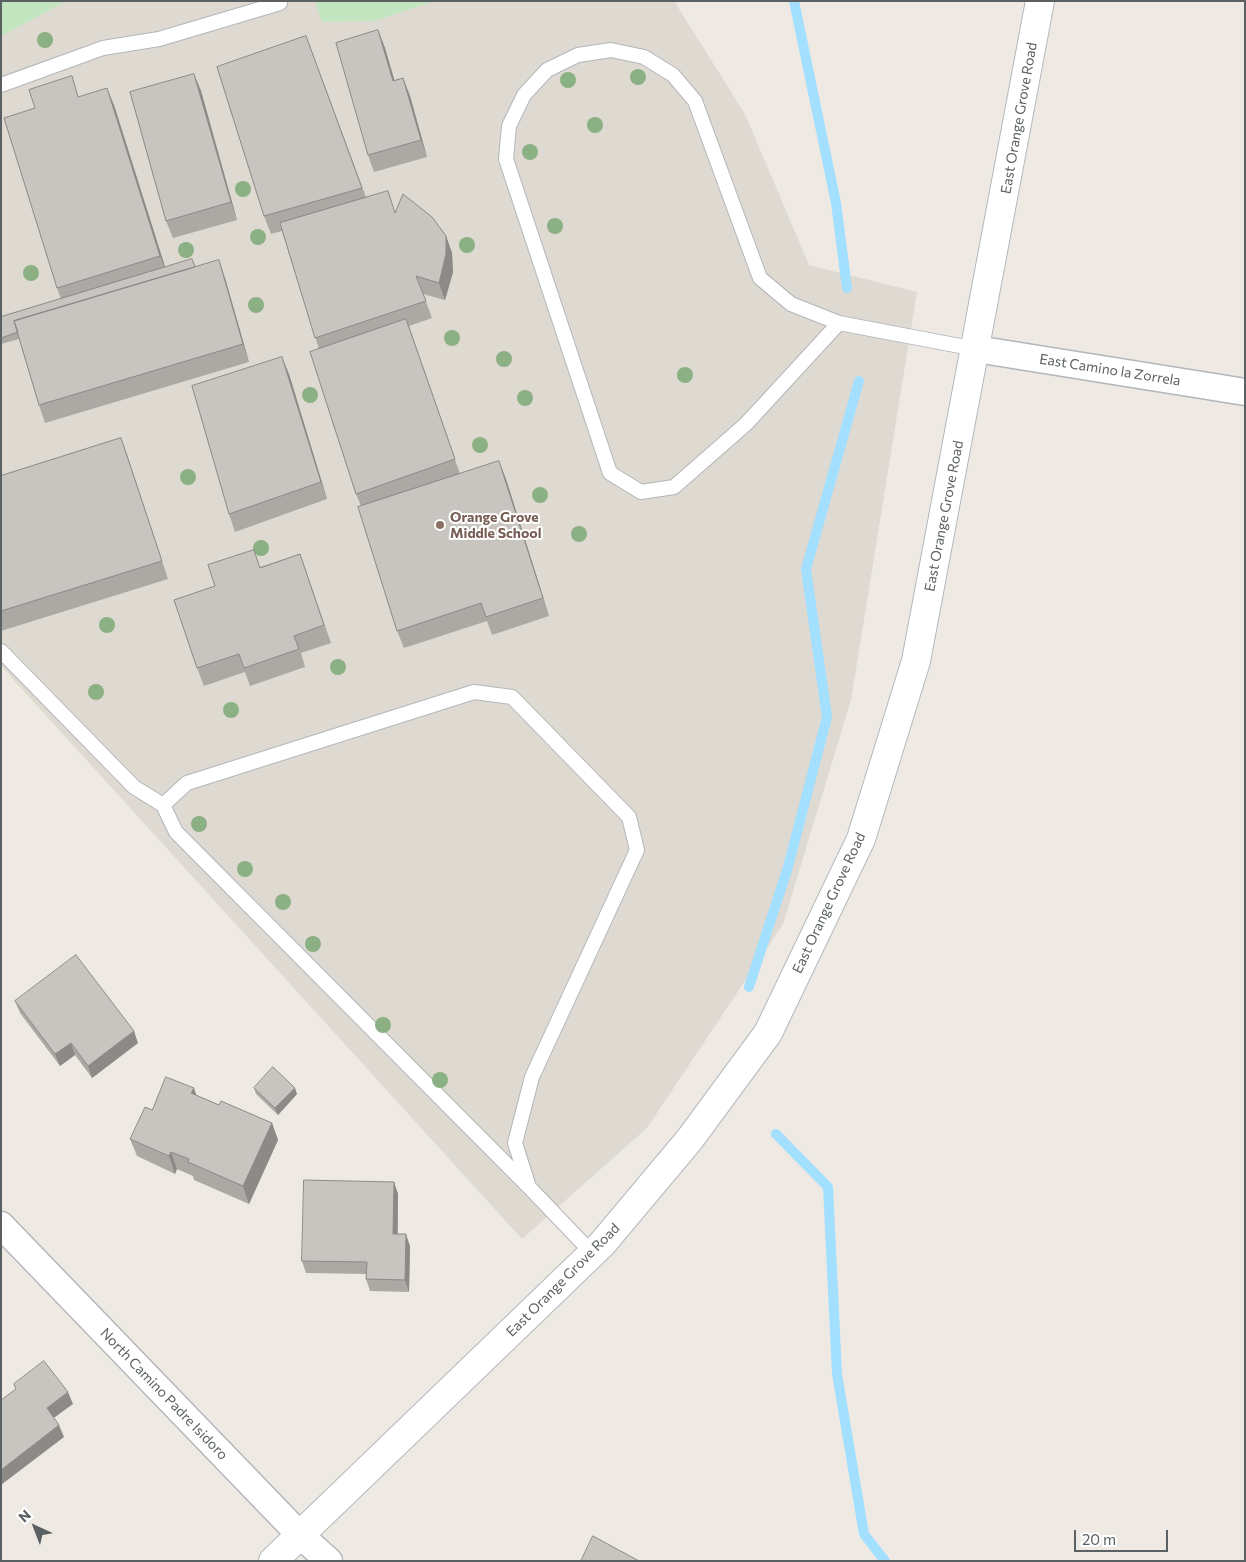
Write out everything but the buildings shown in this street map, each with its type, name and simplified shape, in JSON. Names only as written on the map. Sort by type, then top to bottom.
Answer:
[{"type":"main road","name":"East Orange Grove Road","points":[[273,1561],[602,1244],[690,1139],[768,1033],[861,839],[916,661],[1040,1]]},
{"type":"street","name":"East Camino la Zorrela","points":[[976,349],[1242,391]]},
{"type":"street","name":"North Camino Padre Isidoro","points":[[1,1226],[300,1535],[329,1561]]},
{"type":"lane","points":[[1,85],[103,48],[159,39],[280,2]]},
{"type":"lane","points":[[839,323],[746,424],[674,487],[641,492],[610,473],[506,159],[509,126],[524,95],[547,70],[578,55],[611,50],[644,57],[673,75],[695,101],[760,278],[791,304],[839,323],[976,349]]},
{"type":"lane","points":[[1,651],[134,787],[163,805],[176,832],[529,1187],[592,1253]]},
{"type":"lane","points":[[163,805],[187,783],[474,692],[512,697],[630,817],[637,850],[532,1077],[514,1142],[529,1187]]},
{"type":"shaded area","name":"Orange Grove Middle School","points":[[1,1],[674,1],[745,114],[809,265],[917,292],[851,700],[783,924],[647,1128],[522,1239],[1,666]]},
{"type":"green space","points":[[1,1],[67,1],[1,36]]},
{"type":"green space","points":[[315,1],[435,1],[374,21],[322,22]]},
{"type":"waterway","points":[[794,1],[836,203],[847,288]]},
{"type":"waterway","points":[[749,987],[788,867],[827,717],[806,569],[859,381]]},
{"type":"waterway","points":[[776,1134],[828,1187],[837,1374],[864,1534],[885,1561]]},
{"type":"place","name":"Orange Grove Middle School","points":[[440,525]]}]
